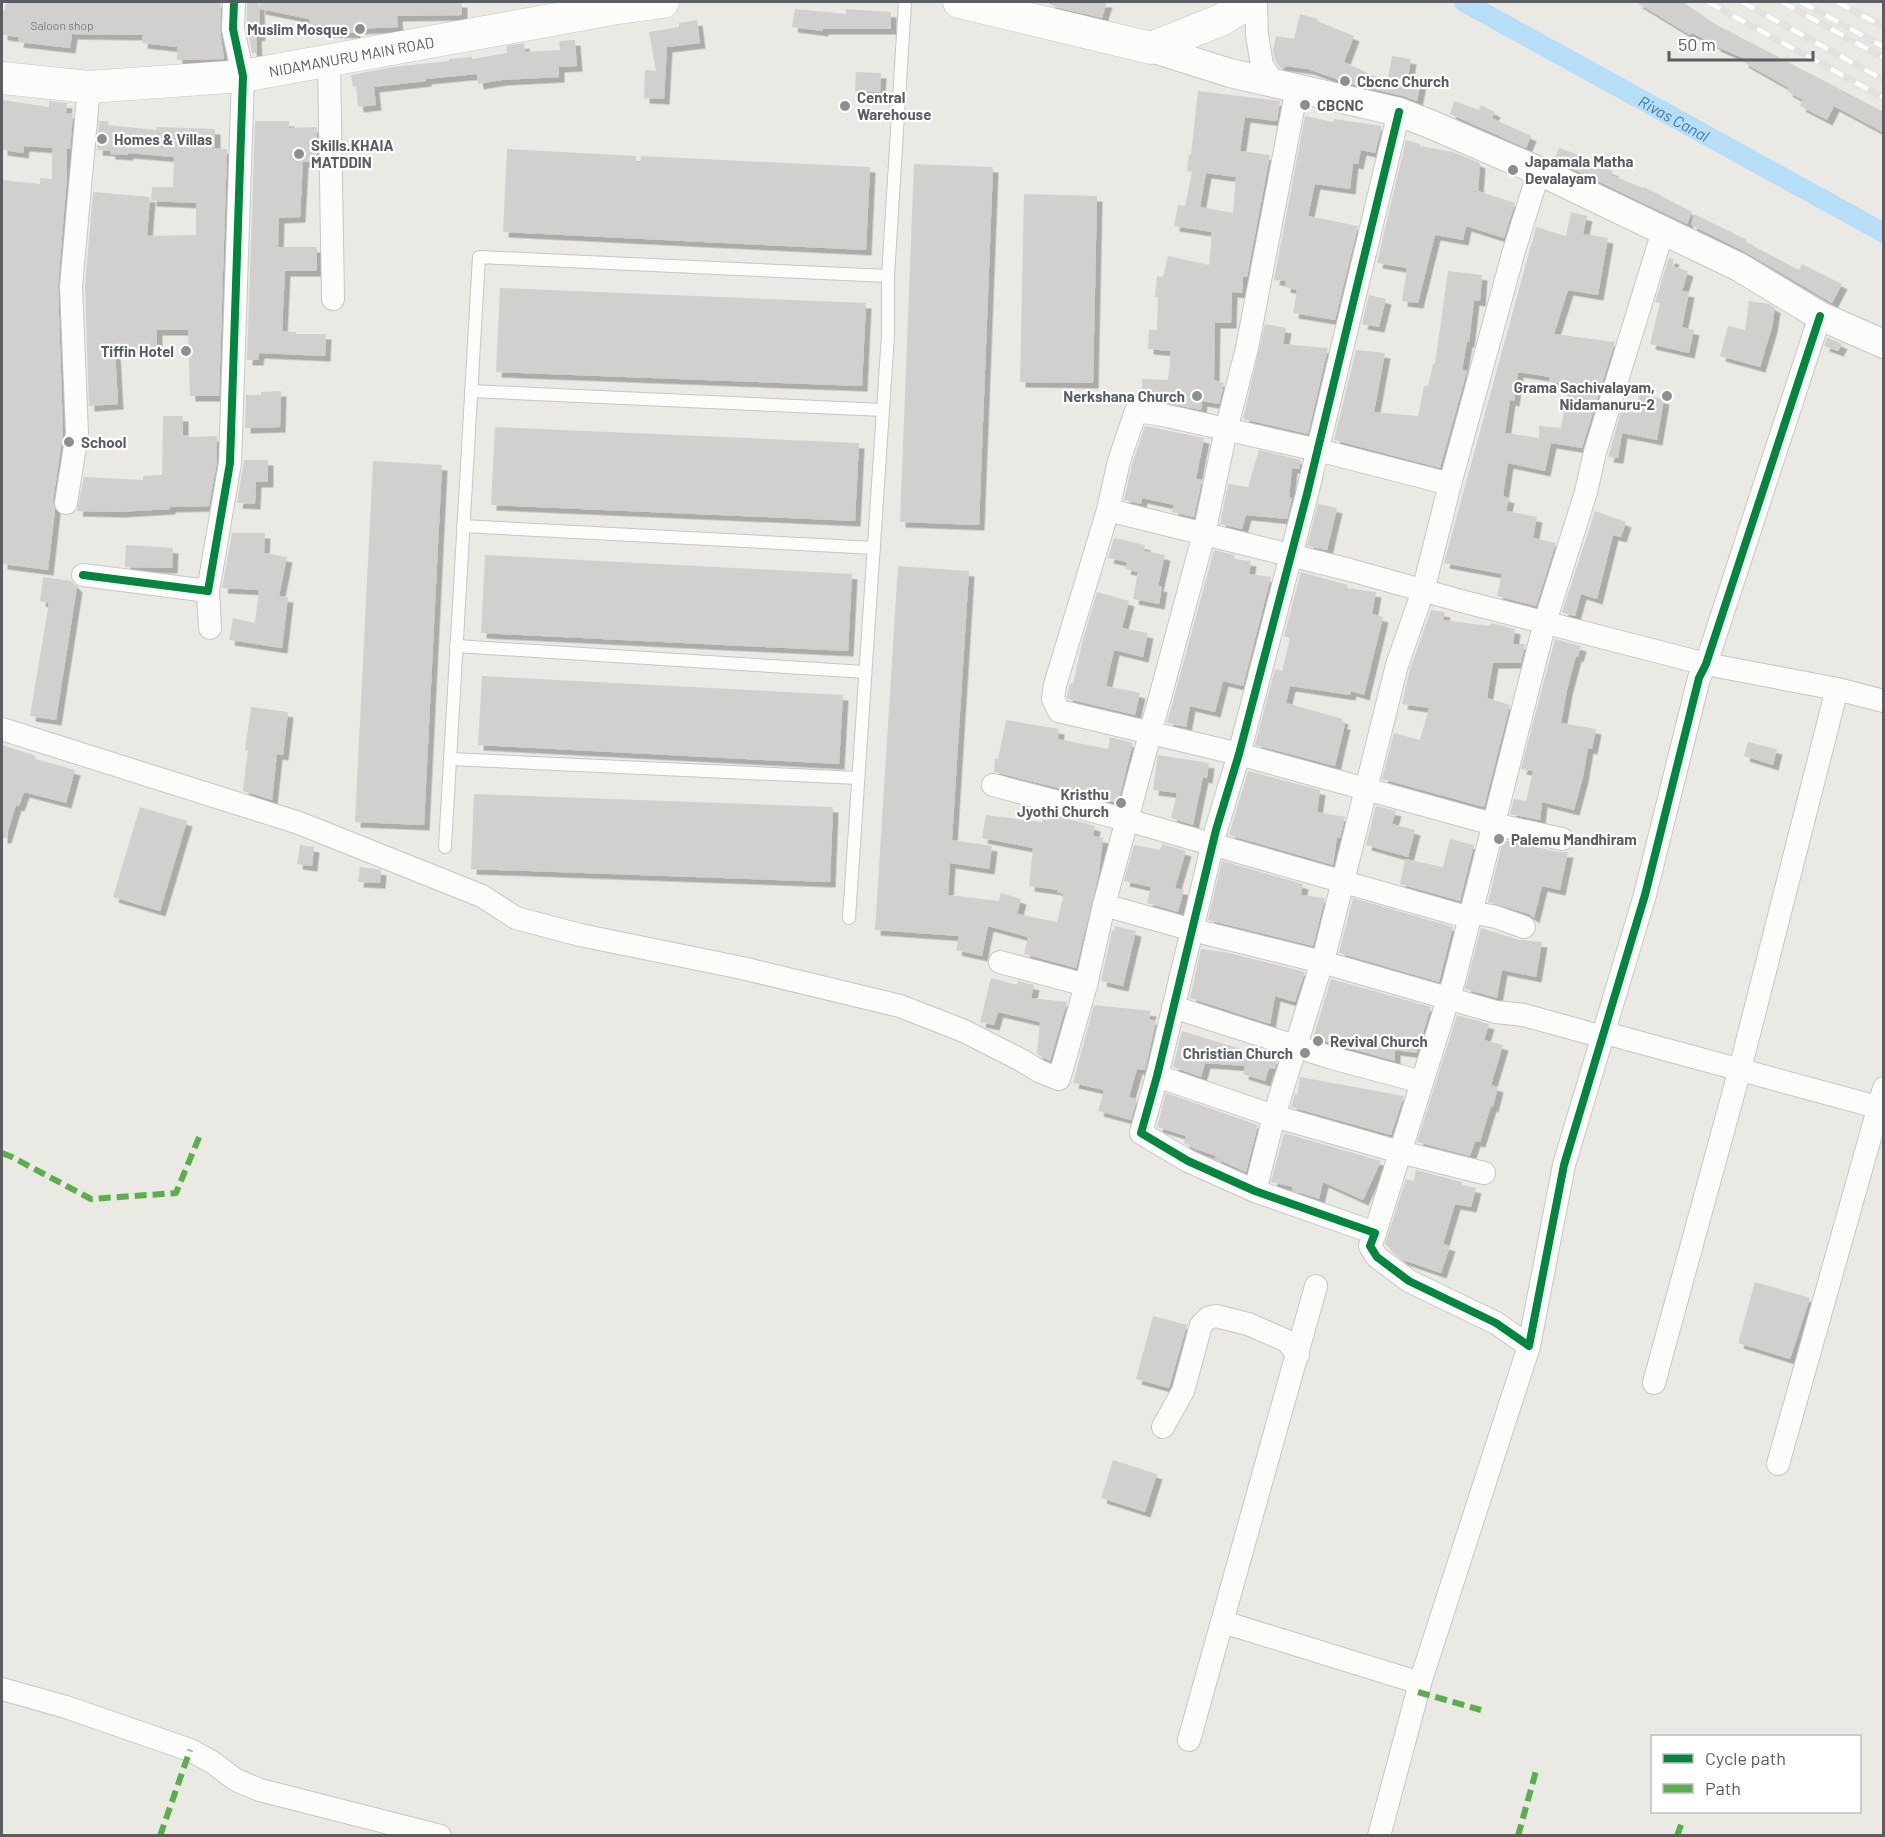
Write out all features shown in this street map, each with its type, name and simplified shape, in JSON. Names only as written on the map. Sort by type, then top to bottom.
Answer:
[{"type":"main road","name":"NIDAMANURU MAIN ROAD","points":[[2,78],[89,87],[243,76],[612,5],[663,2]]},
{"type":"main road","points":[[959,2],[1150,48],[1221,20],[1250,2]]},
{"type":"street","points":[[210,628],[208,591],[230,463],[243,76],[233,29],[234,2]]},
{"type":"street","points":[[1256,2],[1257,35],[1262,65],[1285,86]]},
{"type":"street","points":[[1150,48],[1230,73],[1399,112],[1539,171],[1739,267],[1820,316],[1884,344]]},
{"type":"street","points":[[328,59],[333,299]]},
{"type":"street","points":[[2,729],[299,823],[482,896],[516,918],[580,935],[742,968],[900,1006],[964,1031],[1039,1071],[1059,1079],[1086,985],[1104,905],[1204,534],[1226,430],[1247,348],[1285,86]]},
{"type":"street","points":[[66,502],[77,434],[71,286],[89,87]]},
{"type":"street","points":[[1375,1233],[1256,1191],[1188,1161],[1141,1133],[1157,1076],[1216,830],[1239,754],[1318,450],[1399,112]]},
{"type":"street","points":[[1256,1191],[1274,1116],[1322,962],[1397,665],[1424,591],[1450,484],[1513,254],[1539,171]]},
{"type":"street","points":[[1529,1346],[1496,1323],[1409,1281],[1377,1257],[1370,1246],[1448,997],[1545,622],[1663,231]]},
{"type":"street","points":[[1379,1836],[1420,1683],[1529,1346],[1564,1165],[1645,895],[1699,678],[1706,664],[1820,316]]},
{"type":"street","points":[[1450,484],[1318,450],[1136,411],[1119,461],[1108,510],[1055,685],[1053,699],[1059,711],[1239,754],[1493,824],[1562,839]]},
{"type":"street","points":[[1108,510],[1350,570],[1706,664],[1837,689],[1884,701]]},
{"type":"street","points":[[83,575],[208,591]]},
{"type":"street","points":[[1654,1383],[1740,1069],[1837,689]]},
{"type":"street","points":[[993,785],[1470,915],[1496,917],[1524,927]]},
{"type":"street","points":[[1104,905],[1322,962],[1496,1012],[1524,1015],[1882,1102],[1778,1464]]},
{"type":"street","points":[[1000,962],[1086,985]]},
{"type":"street","points":[[1173,1007],[1296,1046],[1422,1082]]},
{"type":"street","points":[[1157,1076],[1274,1116],[1484,1173]]},
{"type":"street","points":[[1189,1740],[1316,1286]]},
{"type":"street","points":[[1162,1427],[1183,1390],[1201,1325],[1208,1318],[1216,1316],[1248,1324],[1287,1341],[1298,1355]]},
{"type":"street","points":[[1223,1622],[1420,1683]]},
{"type":"street","points":[[2,1689],[66,1707],[190,1750],[212,1762],[236,1780],[260,1790],[440,1836]]},
{"type":"lane","points":[[849,918],[888,335],[888,276],[905,2]]},
{"type":"lane","points":[[445,847],[479,258],[888,276]]},
{"type":"lane","points":[[471,391],[883,410]]},
{"type":"lane","points":[[464,526],[874,548]]},
{"type":"lane","points":[[456,646],[865,672]]},
{"type":"lane","points":[[450,759],[858,778]]},
{"type":"building","points":[[6,2],[221,2],[220,29],[224,59],[177,60],[177,47],[142,43],[143,35],[72,34],[70,48],[18,42],[19,37],[2,35],[2,10],[5,11]]},
{"type":"building","points":[[247,2],[259,2],[260,35],[256,36],[257,53],[252,53],[247,28]]},
{"type":"building","points":[[260,2],[462,2],[462,15],[397,16],[398,27],[355,29],[355,33],[327,32],[327,25],[309,24],[309,19],[260,9]]},
{"type":"building","points":[[1049,2],[1107,2],[1102,18],[1059,8]]},
{"type":"building","points":[[1636,2],[1683,2],[1715,24],[1884,112],[1884,133],[1834,106],[1827,120],[1800,106],[1803,100],[1787,91],[1789,88],[1743,62],[1745,59],[1692,33],[1690,35]]},
{"type":"building","points":[[795,9],[846,14],[846,9],[891,12],[891,29],[823,29],[823,31],[792,27]]},
{"type":"building","points":[[1300,14],[1318,19],[1317,21],[1354,36],[1344,62],[1387,82],[1392,56],[1411,59],[1408,79],[1421,82],[1417,101],[1350,84],[1308,69],[1279,67],[1273,51],[1276,36],[1294,39]]},
{"type":"building","points":[[697,20],[700,43],[667,47],[664,99],[644,98],[645,70],[656,71],[649,32],[679,27],[679,23]]},
{"type":"building","points":[[575,40],[577,66],[559,67],[559,77],[502,80],[478,84],[477,74],[426,79],[426,81],[374,87],[376,105],[358,107],[356,86],[353,87],[351,75],[393,67],[449,61],[449,59],[472,57],[472,59],[507,53],[506,46],[524,43],[525,52],[560,50],[559,41]]},
{"type":"building","points":[[856,72],[881,73],[880,92],[855,91]]},
{"type":"building","points":[[1198,91],[1280,101],[1277,121],[1245,117],[1240,151],[1270,155],[1247,277],[1243,277],[1242,293],[1232,292],[1231,323],[1215,323],[1214,380],[1224,383],[1219,404],[1202,401],[1201,410],[1142,398],[1142,379],[1168,380],[1171,351],[1148,349],[1149,330],[1157,330],[1158,297],[1155,297],[1157,276],[1163,277],[1168,256],[1209,265],[1212,232],[1174,226],[1178,205],[1185,206],[1192,172],[1187,171],[1189,154],[1191,155]],"holes":[[[1206,173],[1236,177],[1233,213],[1200,207]]]},
{"type":"building","points":[[2,100],[49,107],[49,101],[67,103],[66,113],[73,114],[70,149],[67,149],[67,177],[58,285],[63,433],[53,501],[55,510],[48,570],[2,564],[2,180],[40,184],[40,178],[52,179],[52,148],[24,146],[23,153],[2,150]]},
{"type":"building","points":[[1454,101],[1479,110],[1481,105],[1495,112],[1492,118],[1531,136],[1526,148],[1450,114]]},
{"type":"building","points":[[1305,116],[1333,122],[1334,119],[1382,126],[1375,153],[1361,150],[1358,164],[1353,163],[1350,189],[1315,184],[1308,216],[1358,226],[1335,320],[1293,313],[1297,290],[1285,287],[1286,281],[1274,280]]},
{"type":"building","points":[[99,121],[109,121],[108,125],[156,130],[157,127],[215,129],[215,148],[227,149],[219,396],[190,396],[188,330],[157,330],[157,350],[115,350],[118,404],[89,406],[85,286],[93,192],[150,197],[147,236],[196,235],[196,203],[151,201],[152,187],[173,187],[174,157],[128,153],[128,155],[110,154],[110,151],[97,150]]},
{"type":"building","points":[[255,121],[289,121],[289,128],[317,127],[317,162],[303,162],[300,217],[279,218],[278,247],[317,247],[317,271],[285,271],[282,331],[296,332],[296,334],[326,334],[325,356],[259,353],[258,360],[247,360]]},
{"type":"building","points":[[1406,140],[1420,144],[1420,146],[1453,152],[1480,163],[1478,191],[1515,203],[1504,238],[1466,226],[1463,240],[1435,235],[1418,303],[1402,301],[1407,268],[1377,263]]},
{"type":"building","points":[[1559,148],[1591,159],[1590,163],[1613,171],[1611,175],[1644,187],[1692,212],[1687,224],[1554,160]]},
{"type":"building","points":[[507,149],[636,156],[637,163],[640,162],[641,156],[870,167],[866,250],[503,232]]},
{"type":"building","points":[[914,164],[993,167],[979,525],[900,522]]},
{"type":"building","points":[[1024,194],[1097,196],[1093,383],[1020,382]]},
{"type":"building","points":[[1571,212],[1587,216],[1583,234],[1608,238],[1598,295],[1568,290],[1554,334],[1615,342],[1582,448],[1551,443],[1545,471],[1508,463],[1503,496],[1509,498],[1506,511],[1537,517],[1533,538],[1556,543],[1536,606],[1497,596],[1502,574],[1444,563],[1536,227],[1566,236]],"holes":[[[1518,372],[1550,377],[1549,381],[1569,385],[1561,428],[1539,426],[1539,438],[1505,433],[1510,400],[1514,401]]]},
{"type":"building","points":[[1694,214],[1747,240],[1746,242],[1799,270],[1802,264],[1842,284],[1832,303],[1747,253],[1691,225]]},
{"type":"building","points":[[1669,258],[1674,259],[1672,266],[1688,271],[1682,291],[1689,292],[1682,327],[1694,330],[1689,353],[1650,344],[1660,303],[1655,302]]},
{"type":"building","points":[[1448,271],[1482,275],[1480,301],[1474,300],[1469,342],[1467,342],[1462,370],[1467,371],[1440,468],[1334,440],[1356,350],[1385,353],[1374,412],[1418,416],[1424,386],[1428,386],[1433,364],[1435,364]]},
{"type":"building","points":[[500,288],[866,303],[862,386],[496,372]]},
{"type":"building","points":[[1369,295],[1386,299],[1379,327],[1362,324]]},
{"type":"building","points":[[1749,301],[1769,304],[1775,308],[1760,367],[1720,356],[1728,326],[1745,330]]},
{"type":"building","points":[[1265,324],[1286,328],[1283,344],[1328,348],[1308,434],[1243,419]]},
{"type":"building","points":[[1827,337],[1842,344],[1838,351],[1824,346]]},
{"type":"building","points":[[281,391],[280,427],[245,428],[246,395]]},
{"type":"building","points":[[1639,394],[1664,399],[1657,440],[1622,433],[1618,458],[1608,457],[1622,409],[1636,413]]},
{"type":"building","points":[[163,416],[183,416],[183,435],[188,435],[188,437],[217,436],[217,462],[209,506],[118,512],[77,511],[84,477],[143,480],[143,476],[162,475]]},
{"type":"building","points":[[1145,426],[1204,438],[1196,479],[1202,480],[1194,517],[1172,512],[1174,505],[1142,498],[1141,504],[1124,500],[1132,465]]},
{"type":"building","points":[[495,427],[859,443],[855,521],[491,505]]},
{"type":"building","points":[[1259,450],[1301,460],[1299,469],[1292,468],[1289,497],[1292,498],[1287,519],[1246,515],[1242,529],[1220,524],[1228,484],[1248,487]]},
{"type":"building","points":[[244,460],[268,460],[268,482],[256,482],[255,504],[237,503]]},
{"type":"building","points":[[373,461],[442,465],[424,825],[355,822]]},
{"type":"building","points":[[1318,504],[1337,508],[1327,550],[1307,546]]},
{"type":"building","points":[[1595,511],[1626,522],[1621,537],[1613,535],[1597,599],[1581,594],[1575,616],[1562,613]]},
{"type":"building","points":[[232,533],[265,533],[264,553],[287,557],[279,596],[288,597],[282,648],[229,640],[233,618],[255,623],[259,590],[222,588]]},
{"type":"building","points":[[1114,538],[1145,545],[1144,551],[1165,555],[1158,586],[1162,587],[1159,604],[1133,599],[1138,572],[1125,569],[1127,562],[1108,558]]},
{"type":"building","points":[[126,545],[173,548],[172,568],[125,567]]},
{"type":"building","points":[[1214,550],[1235,555],[1234,559],[1251,561],[1249,574],[1271,577],[1243,686],[1223,681],[1215,712],[1190,706],[1186,727],[1167,723]]},
{"type":"building","points":[[485,555],[852,574],[848,651],[481,633]]},
{"type":"building","points":[[898,566],[969,571],[952,840],[992,846],[989,869],[950,863],[948,895],[999,901],[1001,893],[1021,899],[1017,914],[1057,922],[1064,894],[1057,892],[1058,890],[1029,886],[1033,848],[982,838],[986,815],[1042,822],[1043,812],[1095,826],[1093,836],[1103,838],[1099,873],[1076,968],[1024,954],[1028,937],[988,926],[982,956],[956,950],[959,936],[875,930]]},
{"type":"building","points":[[1301,572],[1348,585],[1347,588],[1376,592],[1372,614],[1383,617],[1364,695],[1351,691],[1350,695],[1290,686],[1286,703],[1343,719],[1342,724],[1345,724],[1335,766],[1255,745],[1275,669],[1282,671],[1290,638],[1284,636]]},
{"type":"building","points":[[43,577],[71,581],[77,587],[56,720],[30,716],[49,603],[40,601]]},
{"type":"building","points":[[1097,592],[1129,601],[1122,628],[1148,633],[1143,657],[1114,650],[1106,686],[1140,693],[1135,715],[1067,697],[1070,683],[1073,684]]},
{"type":"building","points":[[1431,610],[1445,612],[1443,620],[1490,626],[1491,623],[1515,629],[1513,644],[1525,644],[1521,663],[1493,663],[1487,698],[1510,705],[1484,807],[1382,779],[1394,733],[1420,740],[1429,708],[1402,704],[1410,669]]},
{"type":"building","points":[[1555,639],[1581,646],[1567,690],[1561,723],[1596,729],[1592,749],[1588,748],[1574,810],[1542,802],[1540,820],[1510,814],[1514,799],[1526,801],[1533,771],[1521,769]]},
{"type":"building","points":[[482,676],[843,695],[839,764],[478,745]]},
{"type":"building","points":[[251,707],[288,712],[283,755],[277,754],[272,800],[243,791],[248,750],[245,750]]},
{"type":"building","points":[[1006,720],[1059,729],[1058,739],[1108,749],[1110,737],[1133,743],[1118,803],[994,772],[995,759],[998,759]]},
{"type":"building","points":[[1748,742],[1777,749],[1773,765],[1744,756]]},
{"type":"building","points":[[2,745],[36,756],[35,759],[75,770],[66,803],[24,792],[19,806],[16,805],[6,838],[2,838]]},
{"type":"building","points":[[1158,755],[1209,763],[1207,778],[1203,777],[1193,825],[1171,818],[1177,793],[1153,790]]},
{"type":"building","points":[[1248,771],[1320,790],[1317,812],[1345,817],[1340,838],[1337,837],[1333,865],[1229,835]]},
{"type":"building","points":[[474,794],[833,807],[830,882],[471,869]]},
{"type":"building","points":[[1376,806],[1396,811],[1392,824],[1415,830],[1408,857],[1366,845]]},
{"type":"building","points":[[140,807],[187,821],[160,911],[113,897]]},
{"type":"building","points":[[1450,839],[1474,845],[1460,901],[1400,884],[1405,859],[1443,867]]},
{"type":"building","points":[[1503,840],[1568,852],[1560,890],[1542,886],[1534,918],[1529,914],[1488,902]]},
{"type":"building","points":[[1162,844],[1186,851],[1175,888],[1184,890],[1178,912],[1147,903],[1151,887],[1124,881],[1134,845],[1160,850]]},
{"type":"building","points":[[300,845],[314,847],[312,866],[297,864]]},
{"type":"building","points":[[1222,861],[1303,884],[1301,895],[1325,898],[1313,946],[1208,920]]},
{"type":"building","points":[[360,867],[381,870],[380,883],[358,882]]},
{"type":"building","points":[[1353,898],[1453,927],[1439,982],[1339,953]]},
{"type":"building","points":[[1115,926],[1136,931],[1123,986],[1101,981]]},
{"type":"building","points":[[1481,928],[1519,940],[1542,942],[1536,977],[1502,970],[1497,998],[1465,989]]},
{"type":"building","points":[[1201,949],[1225,952],[1305,972],[1295,1002],[1275,996],[1270,1024],[1190,998]]},
{"type":"building","points":[[991,978],[1017,985],[1018,981],[1034,985],[1031,998],[1067,1002],[1050,1061],[1037,1054],[1040,1022],[998,1012],[994,1025],[980,1022]]},
{"type":"building","points":[[1331,979],[1431,1007],[1417,1053],[1395,1050],[1395,1061],[1313,1038]]},
{"type":"building","points":[[1094,1005],[1151,1011],[1149,1019],[1156,1021],[1145,1070],[1137,1069],[1129,1097],[1137,1099],[1131,1120],[1098,1111],[1104,1090],[1073,1083]]},
{"type":"building","points":[[1457,1015],[1489,1024],[1484,1040],[1503,1045],[1491,1085],[1498,1087],[1493,1107],[1491,1106],[1480,1142],[1475,1141],[1470,1156],[1417,1142]]},
{"type":"building","points":[[1182,1031],[1277,1060],[1275,1069],[1269,1068],[1265,1081],[1243,1074],[1245,1066],[1205,1063],[1201,1077],[1173,1067]]},
{"type":"building","points":[[1300,1077],[1404,1096],[1391,1135],[1291,1107],[1295,1094],[1297,1095]]},
{"type":"building","points":[[1166,1093],[1258,1125],[1246,1172],[1184,1143],[1186,1136],[1157,1127]]},
{"type":"building","points":[[1284,1133],[1381,1161],[1363,1200],[1323,1182],[1319,1199],[1292,1190],[1293,1187],[1271,1182]]},
{"type":"building","points":[[1416,1170],[1476,1188],[1471,1207],[1455,1204],[1443,1244],[1450,1246],[1441,1273],[1403,1260],[1385,1244],[1406,1179],[1414,1181]]},
{"type":"building","points":[[1755,1282],[1810,1298],[1790,1359],[1738,1343]]},
{"type":"building","points":[[1153,1316],[1187,1325],[1169,1388],[1136,1379]]},
{"type":"building","points":[[1113,1460],[1157,1474],[1145,1512],[1101,1498]]},
{"type":"waterway","name":"Rivas Canal","points":[[1464,2],[1884,233]]},
{"type":"railway","points":[[1708,2],[1884,98]]},
{"type":"railway","points":[[1742,2],[1884,80]]},
{"type":"railway","points":[[1782,2],[1884,58]]},
{"type":"railway","points":[[1801,2],[1884,47]]},
{"type":"railway","points":[[1837,2],[1884,27]]},
{"type":"marked path","points":[[2,1153],[91,1199],[176,1193],[200,1135]]},
{"type":"marked path","points":[[1418,1692],[1481,1710]]},
{"type":"marked path","points":[[160,1836],[190,1750]]},
{"type":"marked path","points":[[1518,1836],[1536,1771]]},
{"type":"marked path","points":[[1677,1836],[1682,1822]]},
{"type":"cycle path","points":[[83,575],[208,591],[230,463],[243,76],[233,29],[234,2]]},
{"type":"cycle path","points":[[1399,112],[1307,494],[1239,754],[1216,830],[1157,1076],[1141,1133],[1188,1161],[1255,1191],[1375,1233],[1370,1246],[1377,1257],[1409,1281],[1496,1323],[1529,1346],[1564,1165],[1645,895],[1699,678],[1706,664],[1820,316]]},
{"type":"place","name":"Muslim Mosque","points":[[360,29]]},
{"type":"place","name":"Cbcnc Church","points":[[1345,81]]},
{"type":"place","name":"CBCNC","points":[[1305,105]]},
{"type":"place","name":"Central Warehouse","points":[[845,106]]},
{"type":"place","name":"Homes & Villas","points":[[102,139]]},
{"type":"place","name":"Skills.KHAIA MATDDIN","points":[[299,154]]},
{"type":"place","name":"Japamala Matha Devalayam","points":[[1513,170]]},
{"type":"place","name":"Tiffin Hotel","points":[[186,351]]},
{"type":"place","name":"Nerkshana Church","points":[[1197,396]]},
{"type":"place","name":"Grama Sachivalayam, Nidamanuru-2","points":[[1667,396]]},
{"type":"place","name":"School","points":[[69,442]]},
{"type":"place","name":"Kristhu Jyothi Church","points":[[1121,803]]},
{"type":"place","name":"Palemu Mandhiram","points":[[1499,839]]},
{"type":"place","name":"Revival Church","points":[[1318,1041]]},
{"type":"place","name":"Christian Church","points":[[1305,1053]]}]
